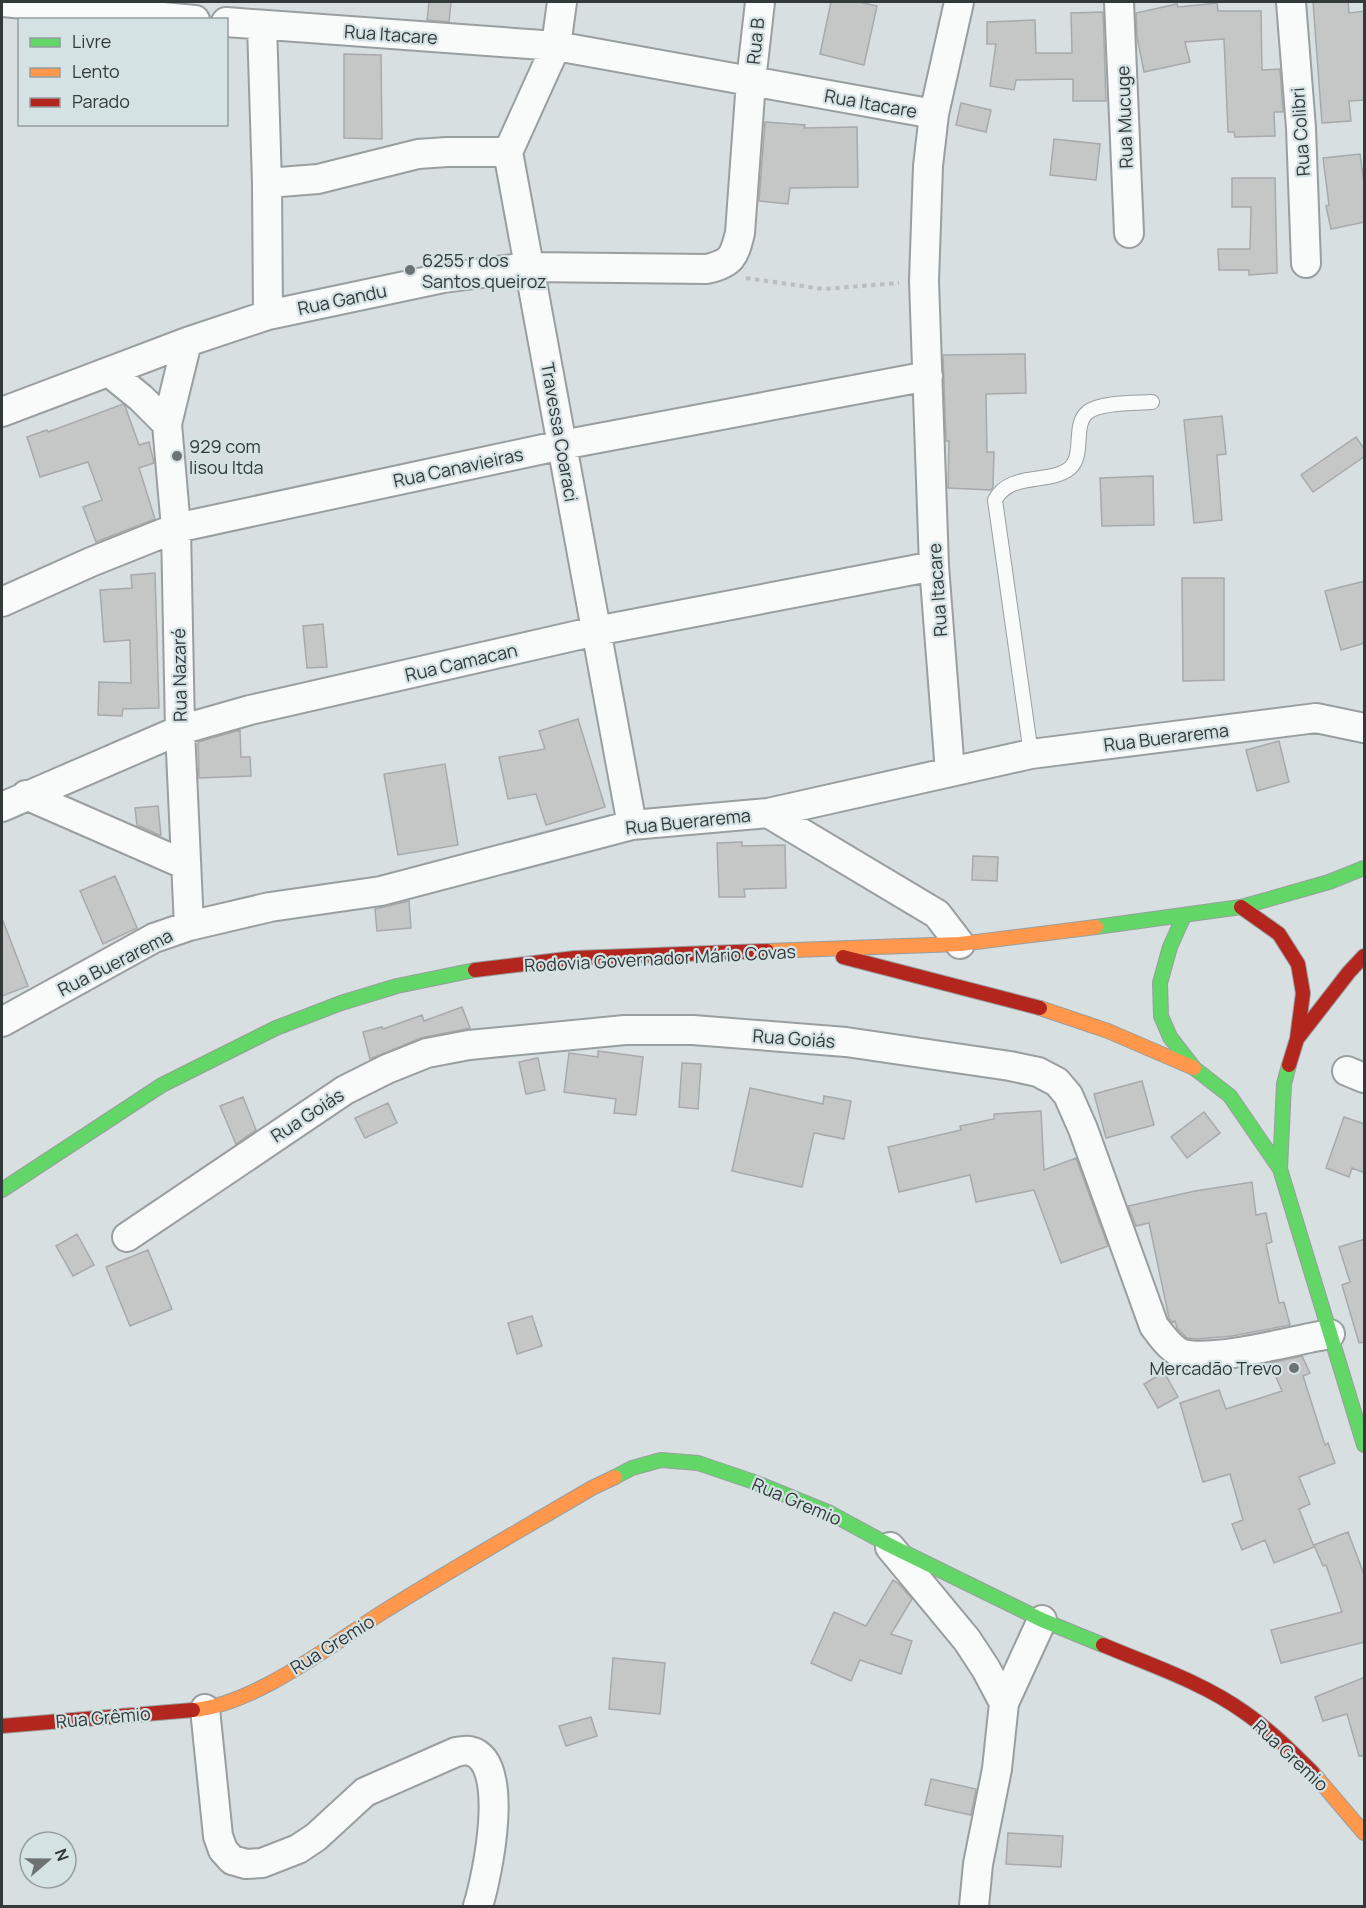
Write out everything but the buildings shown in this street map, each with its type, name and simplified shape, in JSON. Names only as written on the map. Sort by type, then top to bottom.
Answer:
[{"type":"main road","name":"Rodovia Governador Mário Covas","points":[[2,1190],[162,1085],[210,1060],[276,1028],[397,986],[458,972],[575,958],[960,944],[1241,907],[1329,882],[1365,868]]},
{"type":"main road","points":[[1241,907],[1279,934],[1298,964],[1304,993],[1298,1039]]},
{"type":"main road","points":[[1184,916],[1170,947],[1160,983],[1161,1016],[1170,1037],[1194,1068],[1230,1096],[1280,1169]]},
{"type":"main road","points":[[819,950],[889,971],[974,989],[1081,1020],[1194,1068]]},
{"type":"main road","points":[[1365,956],[1349,972],[1298,1039],[1278,1087],[1280,1169],[1330,1334],[1354,1379],[1365,1445]]},
{"type":"main road","points":[[1230,1096],[1246,1097]]},
{"type":"main road","name":"Rua Gremio","points":[[205,1709],[244,1695],[288,1673],[383,1612],[592,1488],[632,1468],[661,1460],[698,1463],[754,1482],[830,1513],[889,1545],[1042,1620],[1194,1683],[1243,1711],[1280,1740],[1321,1781],[1365,1833]]},
{"type":"main road","name":"Rua Grêmio","points":[[2,1726],[205,1709]]},
{"type":"street","points":[[3,2],[49,4],[177,18]]},
{"type":"street","points":[[213,2],[213,18]]},
{"type":"street","points":[[267,183],[318,179],[418,154],[508,152],[556,46],[562,2]]},
{"type":"street","name":"Rua B","points":[[751,81],[759,2]]},
{"type":"street","points":[[934,114],[959,2]]},
{"type":"street","name":"Rua Mucuge","points":[[1119,2],[1129,233]]},
{"type":"street","name":"Rua Colibri","points":[[1291,2],[1301,128],[1306,263]]},
{"type":"street","name":"Rua Itacare","points":[[228,22],[556,46],[934,114],[928,166],[924,281],[934,566],[950,772]]},
{"type":"street","points":[[262,25],[268,315]]},
{"type":"street","name":"Rua Gandu","points":[[2,412],[187,342],[268,315],[443,278],[529,267],[707,269],[720,266],[730,260],[735,253],[740,233],[751,81]]},
{"type":"street","name":"Travessa Coaraci","points":[[508,152],[632,825]]},
{"type":"street","name":"Rua Nazaré","points":[[187,342],[167,424],[176,528],[180,730],[189,926]]},
{"type":"street","points":[[109,372],[141,398],[167,424]]},
{"type":"street","name":"Rua Canavieiras","points":[[2,602],[91,562],[176,528],[562,445],[928,376]]},
{"type":"street","name":"Rua Camacan","points":[[14,801],[180,730],[250,710],[596,631],[934,566]]},
{"type":"street","name":"Rua Buerarema","points":[[2,1022],[154,938],[189,926],[270,907],[381,891],[632,825],[768,813],[1031,754],[1316,718],[1365,728]]},
{"type":"street","points":[[14,801],[186,865]]},
{"type":"street","points":[[768,813],[937,914],[960,944]]},
{"type":"street","name":"Rua Goiás","points":[[126,1237],[345,1090],[387,1069],[427,1053],[469,1045],[625,1030],[693,1030],[846,1041],[1010,1066],[1038,1072],[1057,1082],[1068,1095],[1083,1129],[1154,1326],[1165,1341],[1181,1353],[1205,1356],[1330,1334]]},
{"type":"street","points":[[889,1545],[968,1641],[1004,1703]]},
{"type":"street","points":[[974,1906],[978,1864],[997,1769],[1004,1703],[1042,1620]]},
{"type":"street","points":[[205,1709],[218,1836],[223,1850],[232,1860],[246,1864],[262,1863],[298,1849],[365,1792],[456,1752],[469,1750],[480,1755],[488,1766],[492,1809],[490,1854],[478,1906]]},
{"type":"lane","points":[[1031,754],[995,500],[1000,490],[1015,483],[1061,473],[1070,468],[1074,462],[1082,419],[1086,412],[1096,407],[1152,402]]},
{"type":"path","points":[[707,269],[759,281],[823,289],[924,281]]},
{"type":"traffic: fast","points":[[1096,927],[1241,907],[1329,882],[1364,868]]},
{"type":"traffic: fast","points":[[1184,916],[1170,947],[1160,983],[1161,1016],[1170,1037],[1194,1068],[1230,1096],[1280,1169],[1364,1445]]},
{"type":"traffic: fast","points":[[2,1190],[162,1085],[276,1028],[341,1003],[397,986],[475,970]]},
{"type":"traffic: fast","points":[[1280,1169],[1284,1084],[1289,1065]]},
{"type":"traffic: fast","points":[[615,1477],[632,1468],[661,1460],[698,1463],[754,1482],[830,1513],[889,1545],[1042,1620],[1103,1645]]},
{"type":"traffic: slow","points":[[767,951],[960,944],[1096,927]]},
{"type":"traffic: slow","points":[[1040,1008],[1108,1031],[1194,1068]]},
{"type":"traffic: slow","points":[[193,1710],[217,1706],[241,1697],[292,1671],[435,1580],[592,1488],[615,1477]]},
{"type":"traffic: slow","points":[[1313,1773],[1364,1833]]},
{"type":"traffic: jam","points":[[1241,907],[1279,934],[1298,964],[1303,993],[1297,1039],[1289,1065]]},
{"type":"traffic: jam","points":[[475,970],[575,958],[767,951]]},
{"type":"traffic: jam","points":[[1297,1039],[1364,956]]},
{"type":"traffic: jam","points":[[843,957],[1040,1008]]},
{"type":"traffic: jam","points":[[1103,1645],[1175,1675],[1228,1701],[1271,1733],[1313,1773]]},
{"type":"traffic: jam","points":[[2,1726],[193,1710]]},
{"type":"place","name":"6255 r dos Santos queiroz","points":[[410,270]]},
{"type":"place","name":"929 com lisou ltda","points":[[177,456]]},
{"type":"place","name":"Mercadão Trevo","points":[[1294,1368]]}]
